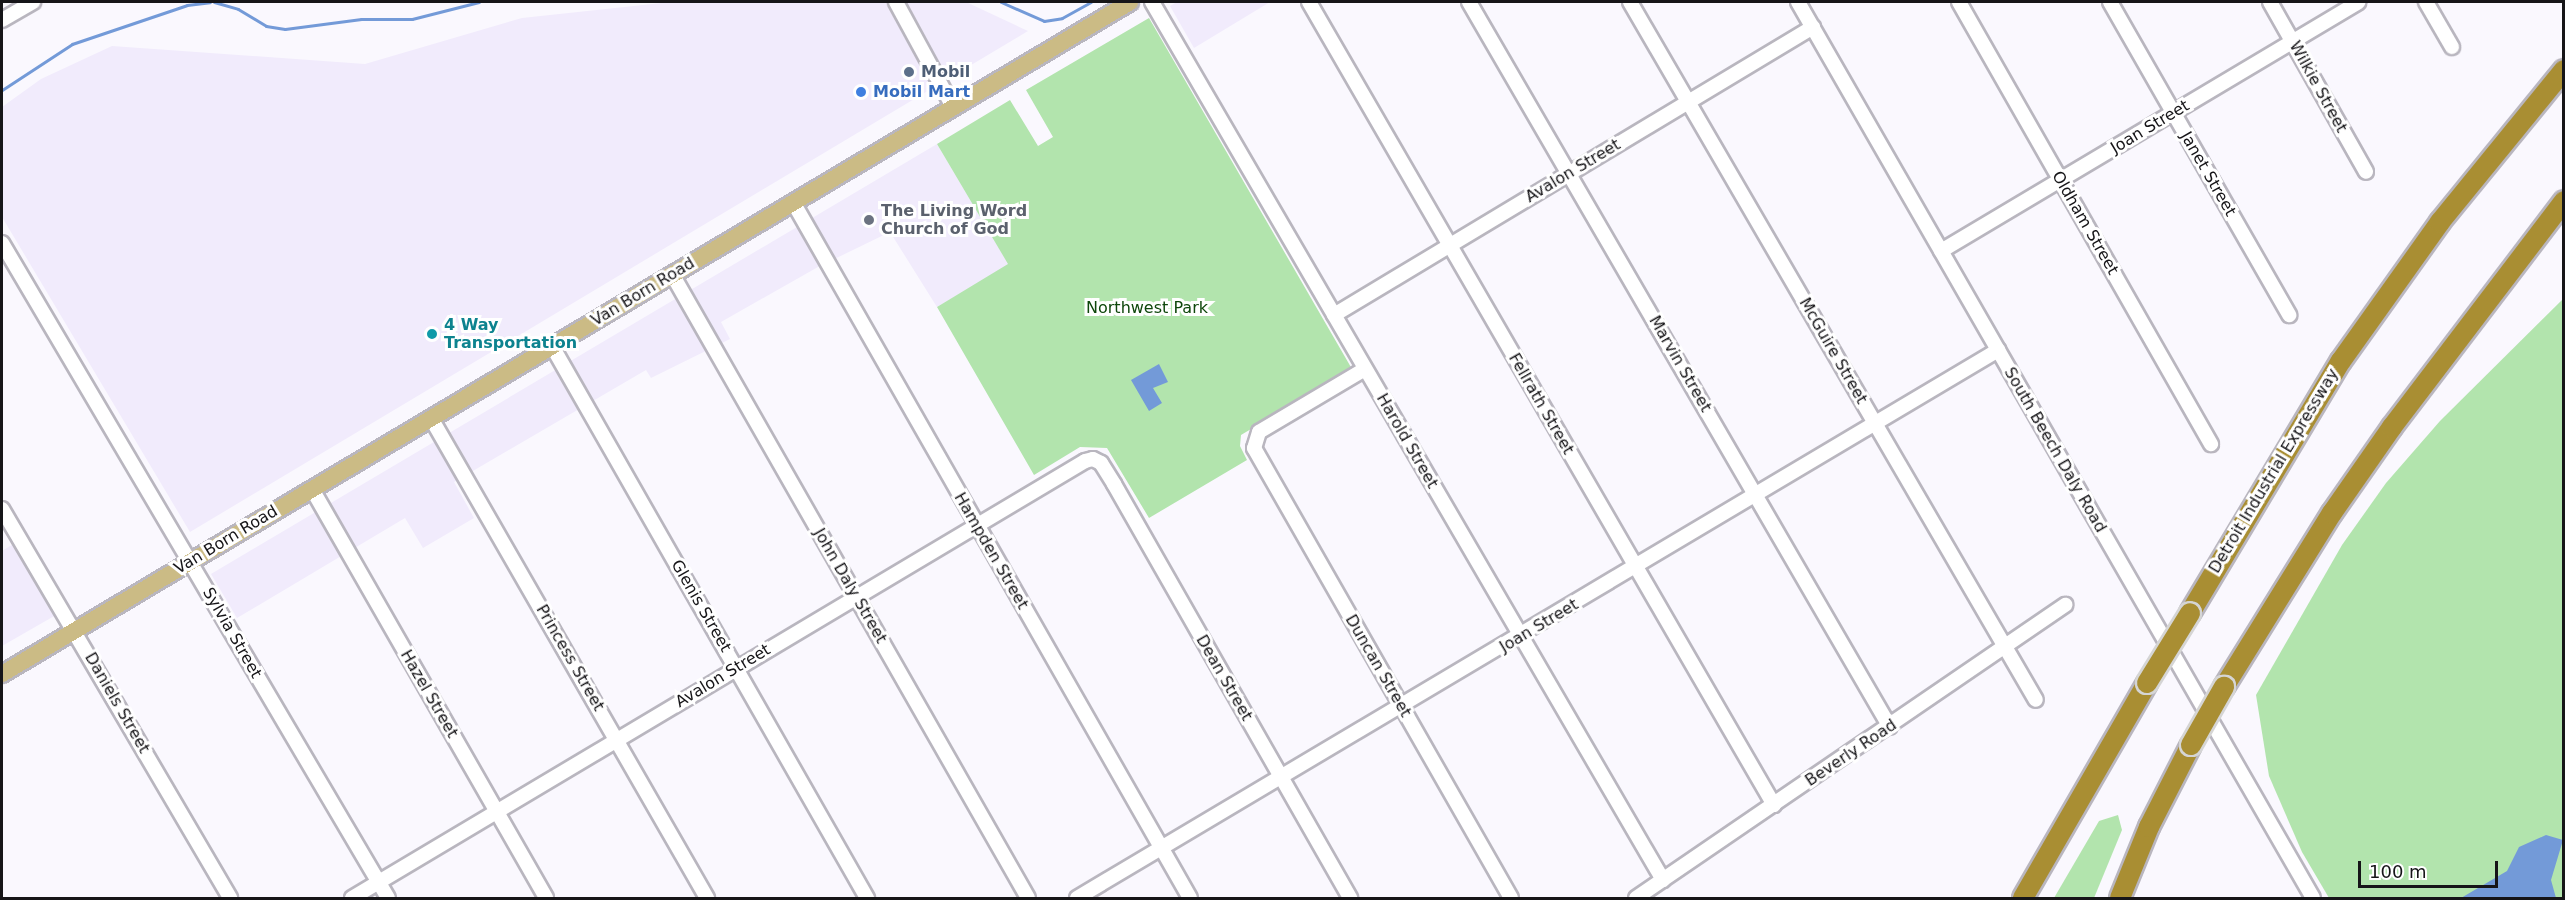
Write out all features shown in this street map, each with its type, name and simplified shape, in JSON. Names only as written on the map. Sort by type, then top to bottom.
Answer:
[{"type":"highway","name":"Detroit Industrial Expressway","points":[[2023,898],[2147,683],[2341,361],[2440,222],[2564,70]]},
{"type":"highway","points":[[2120,898],[2149,827],[2191,745],[2224,687],[2332,513],[2392,427],[2564,201]]},
{"type":"main road","name":"Van Born Road","points":[[2,674],[1130,2]]},
{"type":"street","points":[[896,2],[953,107]]},
{"type":"street","name":"Harold Street","points":[[1152,2],[1662,880]]},
{"type":"street","name":"Fellrath Street","points":[[1309,2],[1448,246],[1774,806]]},
{"type":"street","name":"Marvin Street","points":[[1469,2],[1890,727]]},
{"type":"street","name":"McGuire Street","points":[[1630,2],[2036,700]]},
{"type":"street","name":"South Beech Daly Road","points":[[1798,2],[2313,898]]},
{"type":"street","name":"Oldham Street","points":[[1959,2],[2211,444]]},
{"type":"street","name":"Janet Street","points":[[2110,2],[2289,315]]},
{"type":"street","name":"Wilkie Street","points":[[2270,2],[2366,172]]},
{"type":"street","name":"Joan Street","points":[[1941,252],[2358,2]]},
{"type":"street","points":[[2426,2],[2452,47]]},
{"type":"street","points":[[2,20],[24,4]]},
{"type":"street","name":"Avalon Street","points":[[1334,315],[1813,27]]},
{"type":"street","name":"Hampden Street","points":[[793,202],[1190,898]]},
{"type":"street","name":"Sylvia Street","points":[[2,243],[388,898]]},
{"type":"street","name":"John Daly Street","points":[[672,274],[1028,898]]},
{"type":"street","name":"Glenis Street","points":[[552,346],[867,898]]},
{"type":"street","name":"Joan Street","points":[[1077,898],[1521,637],[1998,350]]},
{"type":"street","name":"Duncan Street","points":[[1365,369],[1259,432],[1254,448],[1511,898]]},
{"type":"street","name":"Princess Street","points":[[431,418],[707,898]]},
{"type":"street","name":"Avalon Street","points":[[352,898],[1084,461],[1096,460]]},
{"type":"street","name":"Dean Street","points":[[1096,460],[1114,484],[1350,898]]},
{"type":"street","name":"Hazel Street","points":[[312,489],[546,898]]},
{"type":"street","name":"Daniels Street","points":[[2,509],[230,898]]},
{"type":"street","name":"Beverly Road","points":[[1636,898],[2007,648],[2065,605]]},
{"type":"shaded area","points":[[671,2],[966,2],[1028,31],[190,532],[2,217],[2,107],[41,79],[112,46],[365,64],[522,18]]},
{"type":"shaded area","points":[[1177,2],[1270,2],[1194,48],[1170,6]]},
{"type":"shaded area","points":[[937,144],[1009,265],[937,307],[890,232],[818,267],[721,322],[730,339],[651,378],[646,370],[454,482],[474,518],[423,548],[405,518],[237,618],[211,574]]},
{"type":"shaded area","points":[[15,543],[56,615],[2,646],[2,551]]},
{"type":"green space","name":"Northwest Park","points":[[1149,18],[1352,369],[1241,435],[1240,446],[1247,460],[1149,518],[1107,448],[1080,447],[1034,475],[937,307],[1008,264],[937,144],[1010,100],[1038,146],[1053,137],[1026,90]]},
{"type":"green space","points":[[2563,299],[2563,898],[2329,898],[2302,852],[2269,776],[2256,695],[2342,545],[2386,483],[2440,421]]},
{"type":"green space","points":[[2118,815],[2122,830],[2094,898],[2054,898],[2099,821]]},
{"type":"water","points":[[1159,364],[1168,382],[1153,388],[1162,403],[1149,411],[1131,380]]},
{"type":"water","points":[[2546,835],[2563,840],[2551,880],[2556,898],[2461,898],[2507,871],[2519,847]]},
{"type":"waterway","points":[[2,90],[72,44],[187,5],[210,2]]},
{"type":"waterway","points":[[214,2],[238,9],[266,26],[285,29],[361,19],[412,19],[479,2]]},
{"type":"waterway","points":[[1001,2],[1044,21],[1062,18],[1091,2]]},
{"type":"place","name":"Mobil","points":[[909,72]]},
{"type":"place","name":"Mobil Mart","points":[[861,92]]},
{"type":"place","name":"The Living Word Church of God","points":[[869,220]]},
{"type":"place","name":"4 Way Transportation","points":[[432,334]]}]
